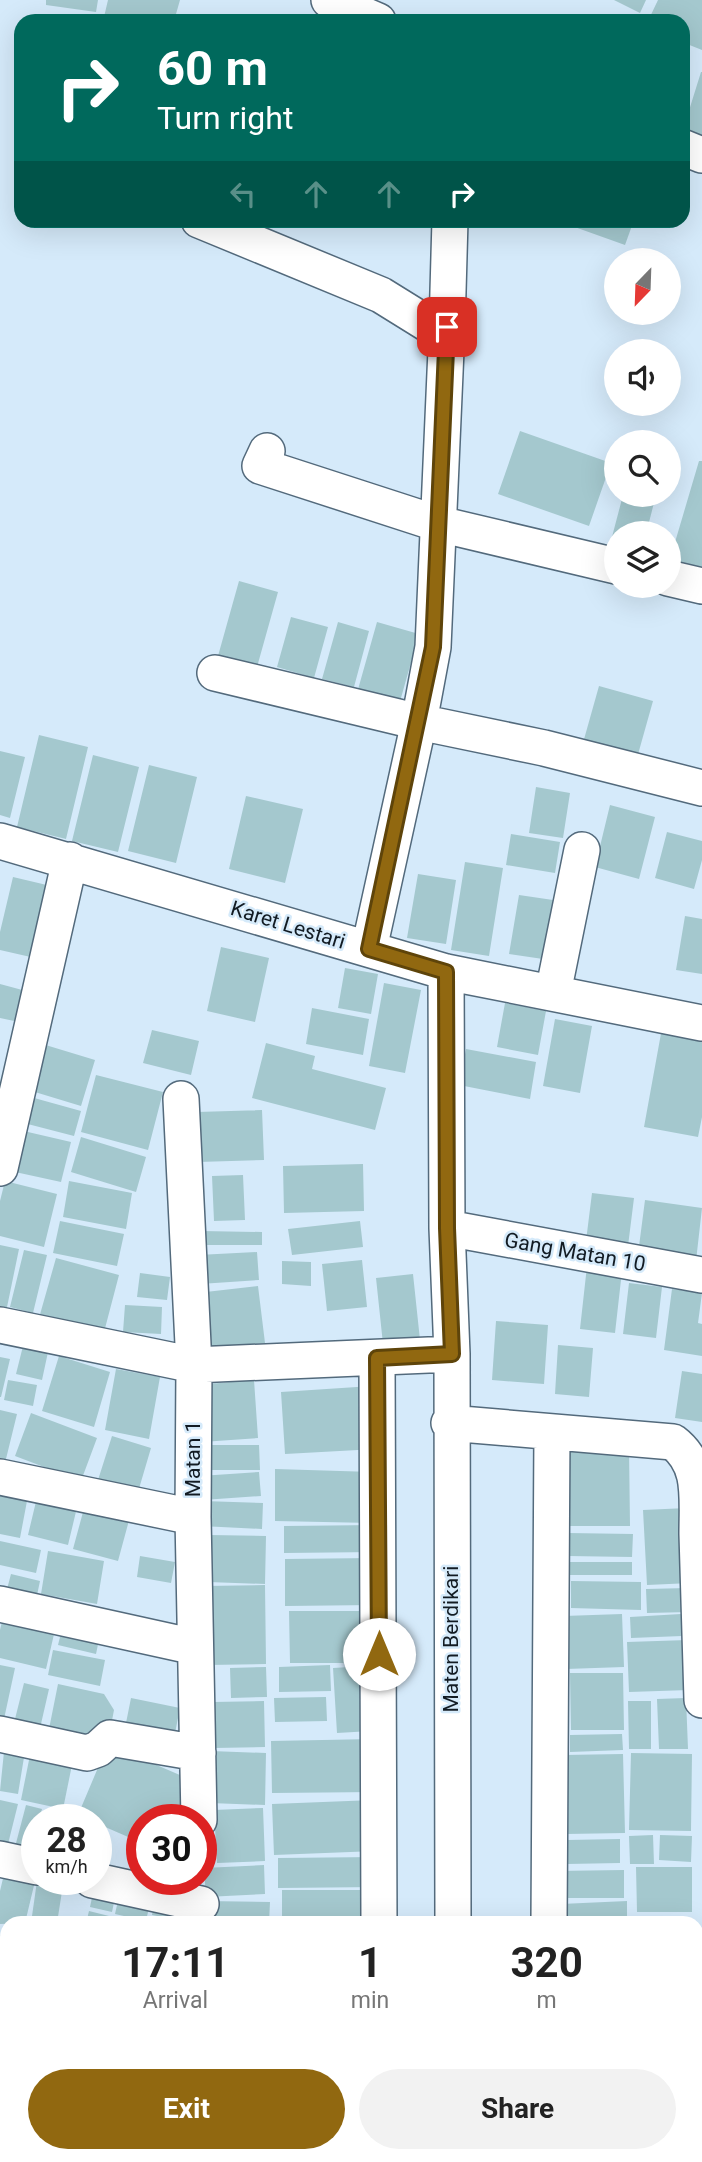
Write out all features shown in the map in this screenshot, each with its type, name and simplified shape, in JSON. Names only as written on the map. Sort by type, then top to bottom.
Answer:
[{"type":"street","points":[[329,0],[362,14]]},
{"type":"street","points":[[218,228],[381,295],[431,326],[447,327]]},
{"type":"street","points":[[369,949],[433,647],[450,228]]},
{"type":"street","points":[[267,451],[260,466],[439,524],[604,563]]},
{"type":"street","points":[[681,581],[702,586]]},
{"type":"street","points":[[215,673],[702,788]]},
{"type":"street","name":"Karet Lestari","points":[[0,841],[446,972],[702,1023]]},
{"type":"street","points":[[552,993],[582,850]]},
{"type":"street","points":[[0,1168],[70,860]]},
{"type":"street","name":"Maten Berdikari","points":[[446,972],[447,1228],[452,1354],[449,1423],[453,1916]]},
{"type":"street","name":"Matan 1","points":[[181,1099],[194,1365],[193,1517],[199,1804]]},
{"type":"street","name":"Gang Matan 10","points":[[447,1228],[702,1275]]},
{"type":"street","points":[[0,1325],[194,1365],[452,1354]]},
{"type":"street","points":[[377,1358],[379,1916]]},
{"type":"street","points":[[449,1423],[673,1442],[694,1450],[698,1472],[702,1700]]},
{"type":"street","points":[[549,1916],[552,1432]]},
{"type":"street","points":[[0,1477],[193,1517]]},
{"type":"street","points":[[0,1604],[195,1647]]},
{"type":"street","points":[[0,1734],[87,1753],[98,1749],[110,1738],[198,1753]]},
{"type":"street","points":[[0,1859],[21,1864]]},
{"type":"street","points":[[112,1884],[201,1902]]},
{"type":"building","points":[[46,0],[98,0],[96,12],[46,5]]},
{"type":"building","points":[[108,0],[180,0],[176,14],[105,14]]},
{"type":"building","points":[[614,0],[646,0],[640,13]]},
{"type":"building","points":[[658,0],[702,0],[702,50],[690,45],[690,14],[651,14]]},
{"type":"building","points":[[702,72],[702,140],[690,136],[690,107]]},
{"type":"building","points":[[577,228],[631,228],[625,245]]},
{"type":"building","points":[[520,431],[604,461],[604,483],[589,526],[498,494]]},
{"type":"building","points":[[699,461],[702,461],[702,583],[681,572],[681,522]]},
{"type":"building","points":[[620,507],[653,507],[649,521],[616,521]]},
{"type":"building","points":[[239,581],[278,592],[257,667],[218,656]]},
{"type":"building","points":[[291,617],[328,627],[314,678],[277,667]]},
{"type":"building","points":[[338,622],[369,631],[354,687],[322,679]]},
{"type":"building","points":[[377,622],[419,634],[399,705],[357,693]]},
{"type":"building","points":[[599,686],[653,701],[635,765],[581,750]]},
{"type":"building","points":[[39,735],[88,747],[66,839],[17,827]]},
{"type":"building","points":[[0,751],[25,757],[10,818],[0,815]]},
{"type":"building","points":[[93,755],[139,767],[118,852],[72,841]]},
{"type":"building","points":[[149,765],[197,777],[176,863],[128,851]]},
{"type":"building","points":[[536,787],[570,793],[563,838],[529,833]]},
{"type":"building","points":[[246,796],[303,809],[285,883],[229,869]]},
{"type":"building","points":[[610,805],[655,817],[639,879],[595,867]]},
{"type":"building","points":[[667,832],[702,841],[702,860],[694,889],[655,878]]},
{"type":"building","points":[[511,834],[560,842],[555,873],[506,865]]},
{"type":"building","points":[[465,862],[503,868],[489,956],[451,950]]},
{"type":"building","points":[[418,874],[456,880],[446,944],[407,938]]},
{"type":"building","points":[[13,877],[51,886],[35,958],[0,950],[0,932]]},
{"type":"building","points":[[519,895],[553,900],[543,959],[509,954]]},
{"type":"building","points":[[685,916],[702,919],[702,974],[676,970]]},
{"type":"building","points":[[221,947],[269,958],[255,1022],[207,1011]]},
{"type":"building","points":[[345,968],[378,974],[371,1014],[338,1008]]},
{"type":"building","points":[[384,983],[421,990],[405,1073],[369,1066]]},
{"type":"building","points":[[0,984],[26,991],[19,1022],[0,1018]]},
{"type":"building","points":[[505,1003],[546,1011],[538,1055],[497,1047]]},
{"type":"building","points":[[312,1008],[369,1019],[363,1055],[306,1044]]},
{"type":"building","points":[[555,1019],[592,1026],[580,1093],[543,1086]]},
{"type":"building","points":[[662,1028],[702,1035],[702,1117],[698,1137],[644,1127]]},
{"type":"building","points":[[152,1030],[199,1041],[191,1075],[143,1063]]},
{"type":"building","points":[[39,1043],[95,1060],[81,1106],[25,1089]]},
{"type":"building","points":[[266,1043],[315,1056],[312,1069],[386,1088],[375,1130],[252,1098]]},
{"type":"building","points":[[466,1049],[536,1062],[530,1099],[459,1085]]},
{"type":"building","points":[[96,1075],[163,1092],[148,1150],[81,1132]]},
{"type":"building","points":[[27,1096],[81,1111],[74,1136],[20,1122]]},
{"type":"building","points":[[262,1110],[264,1160],[198,1162],[197,1112]]},
{"type":"building","points":[[15,1129],[71,1142],[61,1182],[6,1170]]},
{"type":"building","points":[[81,1137],[146,1157],[136,1192],[71,1172]]},
{"type":"building","points":[[363,1164],[364,1211],[284,1213],[283,1166]]},
{"type":"building","points":[[243,1175],[245,1220],[214,1221],[212,1176]]},
{"type":"building","points":[[5,1181],[57,1194],[44,1247],[0,1236],[0,1201]]},
{"type":"building","points":[[69,1181],[132,1193],[126,1229],[63,1217]]},
{"type":"building","points":[[592,1193],[634,1198],[628,1246],[586,1241]]},
{"type":"building","points":[[645,1200],[702,1208],[696,1261],[638,1254]]},
{"type":"building","points":[[60,1221],[124,1234],[117,1266],[53,1253]]},
{"type":"building","points":[[360,1221],[363,1247],[292,1255],[288,1229]]},
{"type":"building","points":[[201,1231],[262,1232],[262,1245],[200,1245]]},
{"type":"building","points":[[0,1245],[19,1249],[6,1312],[0,1310]]},
{"type":"building","points":[[24,1250],[47,1255],[33,1313],[10,1307]]},
{"type":"building","points":[[257,1252],[259,1280],[200,1284],[198,1255]]},
{"type":"building","points":[[56,1258],[119,1275],[103,1336],[39,1318]]},
{"type":"building","points":[[362,1260],[367,1307],[327,1311],[322,1264]]},
{"type":"building","points":[[282,1261],[311,1262],[311,1286],[282,1284]]},
{"type":"building","points":[[587,1266],[622,1271],[615,1333],[580,1329]]},
{"type":"building","points":[[140,1273],[170,1277],[167,1300],[137,1297]]},
{"type":"building","points":[[413,1274],[420,1340],[383,1344],[376,1278]]},
{"type":"building","points":[[629,1283],[662,1287],[656,1338],[623,1334]]},
{"type":"building","points":[[258,1286],[265,1343],[204,1350],[197,1293]]},
{"type":"building","points":[[672,1289],[702,1293],[698,1323],[702,1324],[702,1356],[664,1350]]},
{"type":"building","points":[[125,1305],[162,1307],[161,1334],[123,1332]]},
{"type":"building","points":[[496,1321],[548,1325],[544,1384],[492,1380]]},
{"type":"building","points":[[558,1345],[593,1348],[589,1397],[555,1394]]},
{"type":"building","points":[[23,1346],[48,1352],[42,1380],[16,1374]]},
{"type":"building","points":[[59,1356],[110,1372],[94,1427],[42,1411]]},
{"type":"building","points":[[0,1357],[10,1359],[1,1397],[0,1397]]},
{"type":"building","points":[[116,1369],[160,1377],[149,1439],[105,1430]]},
{"type":"building","points":[[682,1371],[702,1374],[702,1422],[675,1418]]},
{"type":"building","points":[[8,1380],[37,1385],[33,1406],[4,1400]]},
{"type":"building","points":[[254,1380],[258,1438],[202,1442],[197,1385]]},
{"type":"building","points":[[372,1386],[376,1449],[285,1454],[281,1392]]},
{"type":"building","points":[[0,1410],[17,1414],[5,1463],[0,1462]]},
{"type":"building","points":[[31,1413],[97,1438],[81,1481],[15,1456]]},
{"type":"building","points":[[112,1436],[151,1448],[138,1492],[98,1480]]},
{"type":"building","points":[[199,1445],[259,1445],[260,1470],[199,1470]]},
{"type":"building","points":[[563,1448],[629,1448],[630,1526],[564,1526]]},
{"type":"building","points":[[275,1469],[373,1472],[372,1523],[275,1521]]},
{"type":"building","points":[[259,1472],[261,1496],[203,1500],[200,1476]]},
{"type":"building","points":[[39,1489],[79,1499],[68,1545],[28,1535]]},
{"type":"building","points":[[0,1496],[27,1501],[20,1538],[0,1534]]},
{"type":"building","points":[[86,1501],[131,1513],[118,1561],[73,1549]]},
{"type":"building","points":[[203,1501],[263,1503],[262,1529],[201,1526]]},
{"type":"building","points":[[687,1508],[691,1583],[647,1585],[643,1510]]},
{"type":"building","points":[[376,1525],[376,1552],[284,1553],[284,1526]]},
{"type":"building","points":[[568,1533],[633,1534],[632,1557],[568,1556]]},
{"type":"building","points":[[209,1535],[266,1536],[265,1584],[208,1582]]},
{"type":"building","points":[[0,1541],[41,1550],[36,1573],[0,1565]]},
{"type":"building","points":[[48,1551],[104,1561],[97,1604],[41,1594]]},
{"type":"building","points":[[140,1556],[175,1562],[171,1583],[137,1577]]},
{"type":"building","points":[[374,1558],[374,1605],[285,1606],[285,1559]]},
{"type":"building","points":[[567,1562],[632,1562],[632,1575],[567,1575]]},
{"type":"building","points":[[11,1574],[40,1581],[36,1600],[6,1593]]},
{"type":"building","points":[[571,1581],[641,1582],[641,1610],[571,1608]]},
{"type":"building","points":[[265,1585],[266,1664],[207,1665],[205,1586]]},
{"type":"building","points":[[688,1588],[689,1612],[647,1613],[646,1589]]},
{"type":"building","points":[[5,1609],[57,1621],[46,1669],[0,1658],[0,1630]]},
{"type":"building","points":[[289,1611],[375,1611],[376,1663],[290,1663]]},
{"type":"building","points":[[622,1614],[624,1667],[566,1669],[564,1616]]},
{"type":"building","points":[[681,1614],[682,1636],[631,1638],[630,1617]]},
{"type":"building","points":[[64,1621],[101,1630],[96,1654],[58,1645]]},
{"type":"building","points":[[688,1640],[689,1690],[629,1692],[627,1642]]},
{"type":"building","points":[[53,1650],[105,1660],[100,1686],[48,1675]]},
{"type":"building","points":[[0,1665],[15,1668],[4,1719],[0,1718]]},
{"type":"building","points":[[330,1665],[331,1691],[279,1692],[279,1667]]},
{"type":"building","points":[[367,1666],[371,1731],[337,1733],[333,1668]]},
{"type":"building","points":[[266,1667],[267,1697],[231,1698],[230,1668]]},
{"type":"building","points":[[570,1673],[623,1673],[624,1730],[571,1730]]},
{"type":"building","points":[[24,1683],[49,1689],[38,1737],[12,1731]]},
{"type":"building","points":[[58,1684],[104,1694],[114,1710],[110,1731],[94,1744],[47,1739]]},
{"type":"building","points":[[326,1697],[327,1721],[275,1722],[274,1698]]},
{"type":"building","points":[[131,1698],[180,1708],[174,1738],[125,1728]]},
{"type":"building","points":[[686,1698],[688,1749],[659,1749],[657,1699]]},
{"type":"building","points":[[264,1701],[265,1747],[214,1748],[213,1702]]},
{"type":"building","points":[[628,1701],[651,1701],[651,1749],[629,1749]]},
{"type":"building","points":[[622,1734],[623,1750],[570,1752],[570,1735]]},
{"type":"building","points":[[374,1739],[376,1792],[272,1793],[271,1741]]},
{"type":"building","points":[[5,1742],[26,1745],[18,1794],[0,1791]]},
{"type":"building","points":[[108,1744],[196,1782],[186,1804],[126,1804],[126,1836],[112,1830],[112,1804],[83,1804]]},
{"type":"building","points":[[31,1750],[73,1760],[64,1804],[40,1804],[21,1800]]},
{"type":"building","points":[[211,1751],[266,1753],[265,1805],[210,1803]]},
{"type":"building","points":[[631,1753],[692,1754],[691,1831],[629,1830]]},
{"type":"building","points":[[623,1754],[625,1833],[566,1834],[564,1755]]},
{"type":"building","points":[[0,1800],[18,1804],[6,1852],[0,1850]]},
{"type":"building","points":[[374,1800],[376,1851],[274,1855],[272,1804]]},
{"type":"building","points":[[263,1808],[265,1861],[217,1863],[217,1810]]},
{"type":"building","points":[[21,1824],[21,1848],[15,1847]]},
{"type":"building","points":[[653,1835],[654,1864],[630,1864],[629,1836]]},
{"type":"building","points":[[660,1835],[692,1836],[691,1862],[659,1860]]},
{"type":"building","points":[[620,1839],[620,1863],[567,1864],[567,1840]]},
{"type":"building","points":[[377,1857],[378,1887],[278,1888],[278,1858]]},
{"type":"building","points":[[264,1865],[265,1894],[206,1897],[217,1895],[217,1867]]},
{"type":"building","points":[[636,1867],[692,1867],[692,1912],[637,1912]]},
{"type":"building","points":[[5,1870],[21,1874],[21,1895],[32,1895],[27,1916],[0,1916],[0,1891]]},
{"type":"building","points":[[624,1870],[624,1898],[555,1898],[555,1871]]},
{"type":"building","points":[[282,1890],[377,1890],[377,1916],[282,1916]]},
{"type":"building","points":[[116,1893],[112,1912],[90,1907],[93,1895]]},
{"type":"building","points":[[35,1895],[61,1895],[58,1916],[32,1916]]},
{"type":"building","points":[[119,1896],[150,1903],[147,1916],[115,1914]]},
{"type":"building","points":[[206,1901],[270,1902],[269,1916],[206,1916]]},
{"type":"building","points":[[627,1901],[627,1916],[562,1916],[561,1904]]},
{"type":"building","points":[[154,1904],[197,1913],[196,1916],[152,1915]]},
{"type":"building","points":[[89,1911],[109,1916],[88,1916]]},
{"type":"route","points":[[379,1654],[377,1358],[452,1354],[447,1228],[446,972],[369,949],[433,647],[439,539],[440,437],[447,327]]}]
